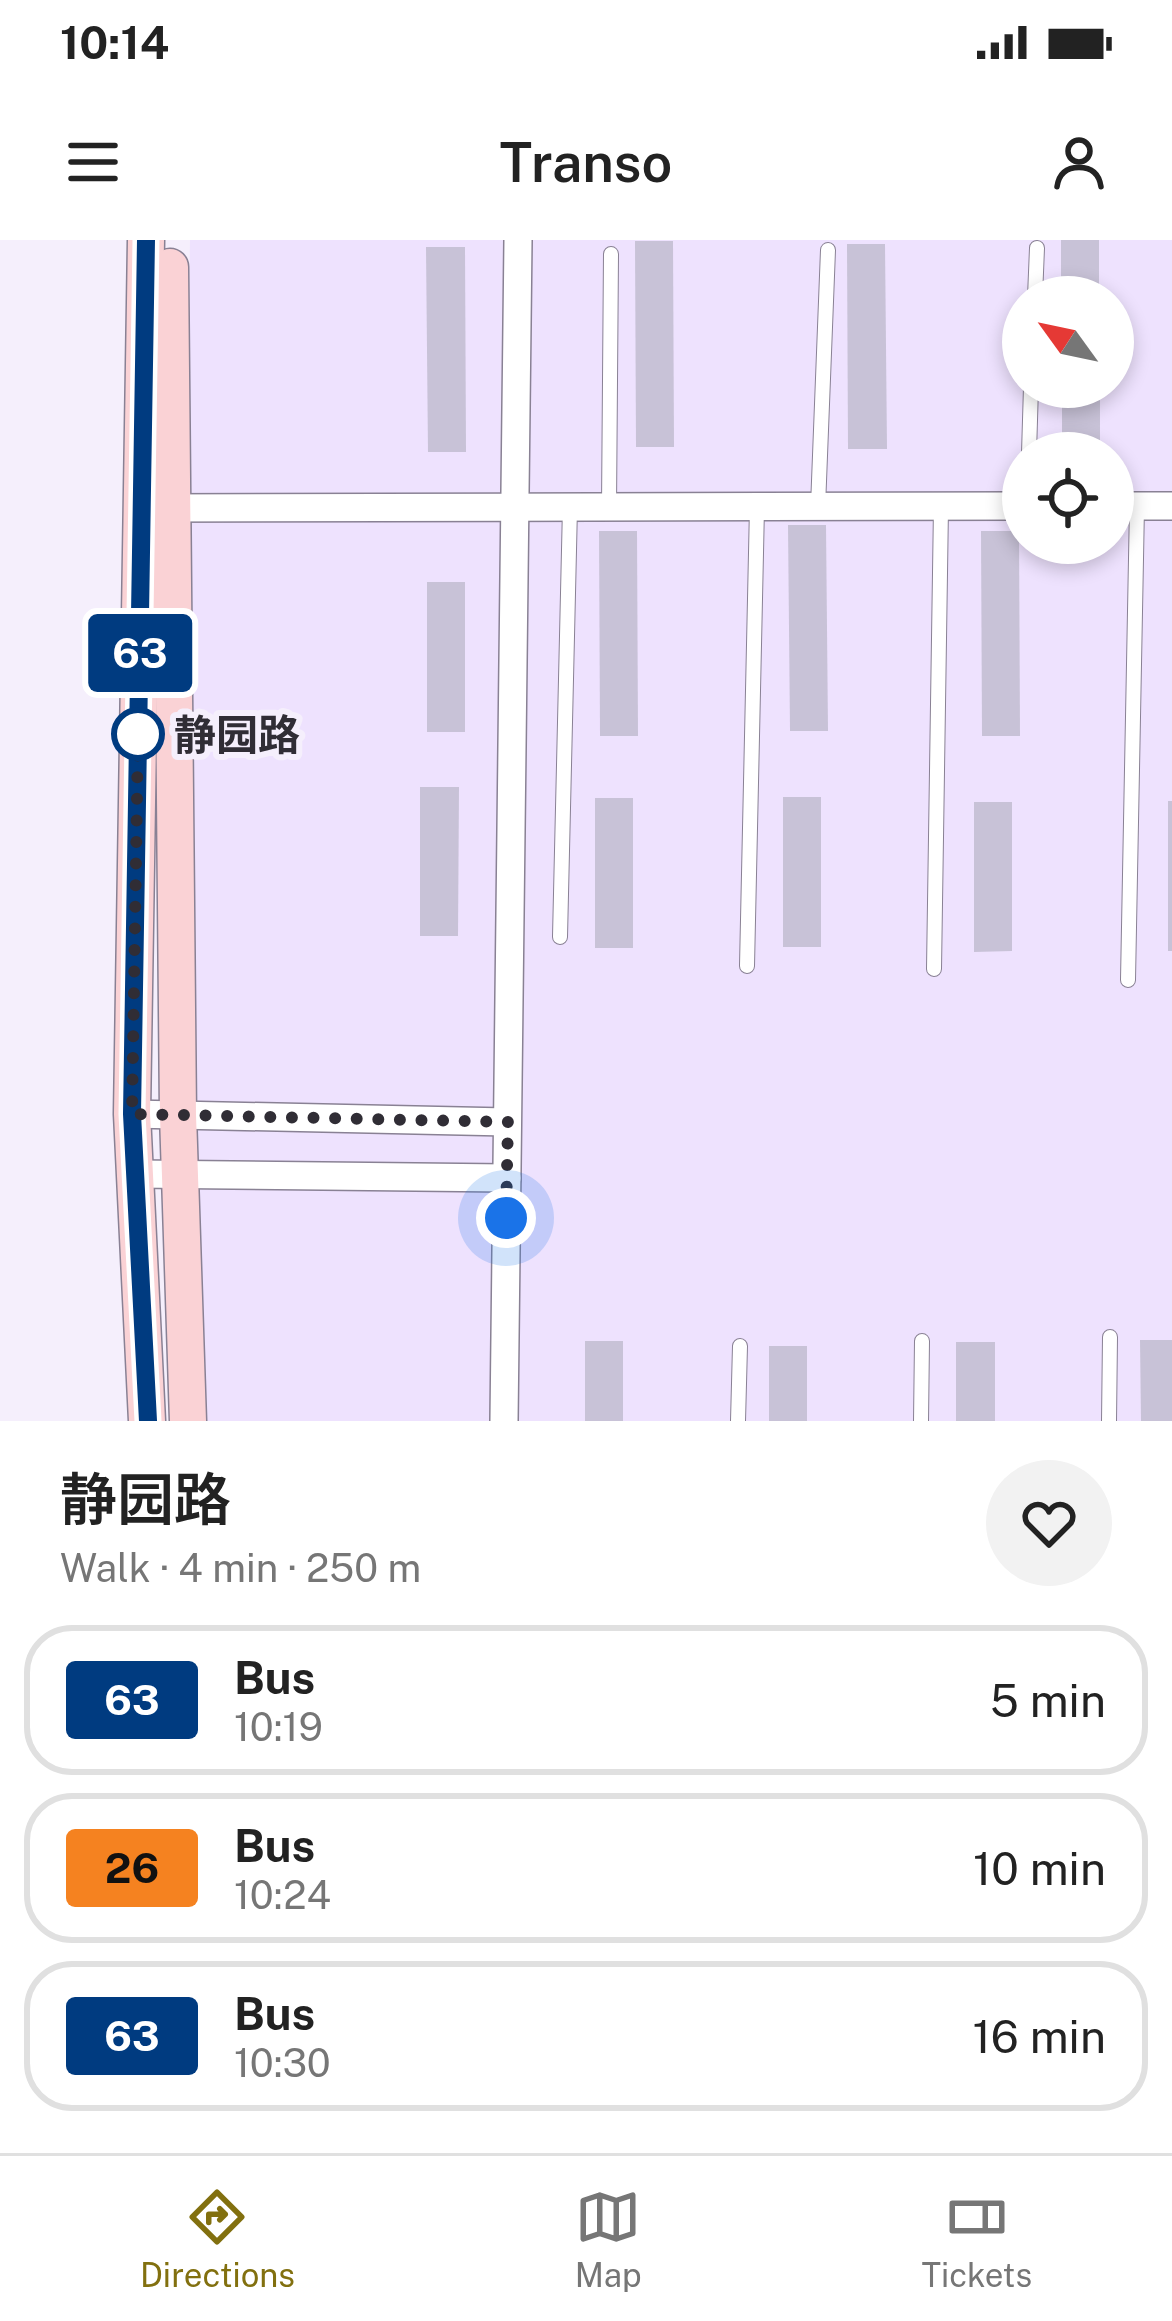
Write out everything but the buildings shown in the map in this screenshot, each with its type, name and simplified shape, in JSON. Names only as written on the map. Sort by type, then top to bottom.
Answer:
[{"type":"street","points":[[146,240],[188,1421]]},
{"type":"street","points":[[148,1421],[132,1114],[169,240]]},
{"type":"street","points":[[504,1421],[518,240]]},
{"type":"street","points":[[157,508],[1002,506]]},
{"type":"street","points":[[1134,506],[1172,506]]},
{"type":"street","points":[[132,1114],[508,1122]]},
{"type":"street","points":[[136,1174],[507,1178]]},
{"type":"lane","points":[[1035,276],[1036,248]]},
{"type":"lane","points":[[818,507],[828,250]]},
{"type":"lane","points":[[609,507],[611,254]]},
{"type":"lane","points":[[560,937],[570,507]]},
{"type":"lane","points":[[747,966],[757,507]]},
{"type":"lane","points":[[934,969],[941,507]]},
{"type":"lane","points":[[1125,564],[1128,980]]},
{"type":"lane","points":[[1109,1421],[1110,1337]]},
{"type":"lane","points":[[921,1421],[922,1341]]},
{"type":"lane","points":[[739,1421],[740,1346]]},
{"type":"shaded area","points":[[190,240],[1172,240],[1172,1421],[188,1421],[178,1115]]},
{"type":"bus line","name":"63","points":[[146,240],[132,1114],[148,1421]]},
{"type":"place","name":"静园路","points":[[138,734]]},
{"type":"route","points":[[138,734],[132,1114],[508,1122],[506,1218]]}]
